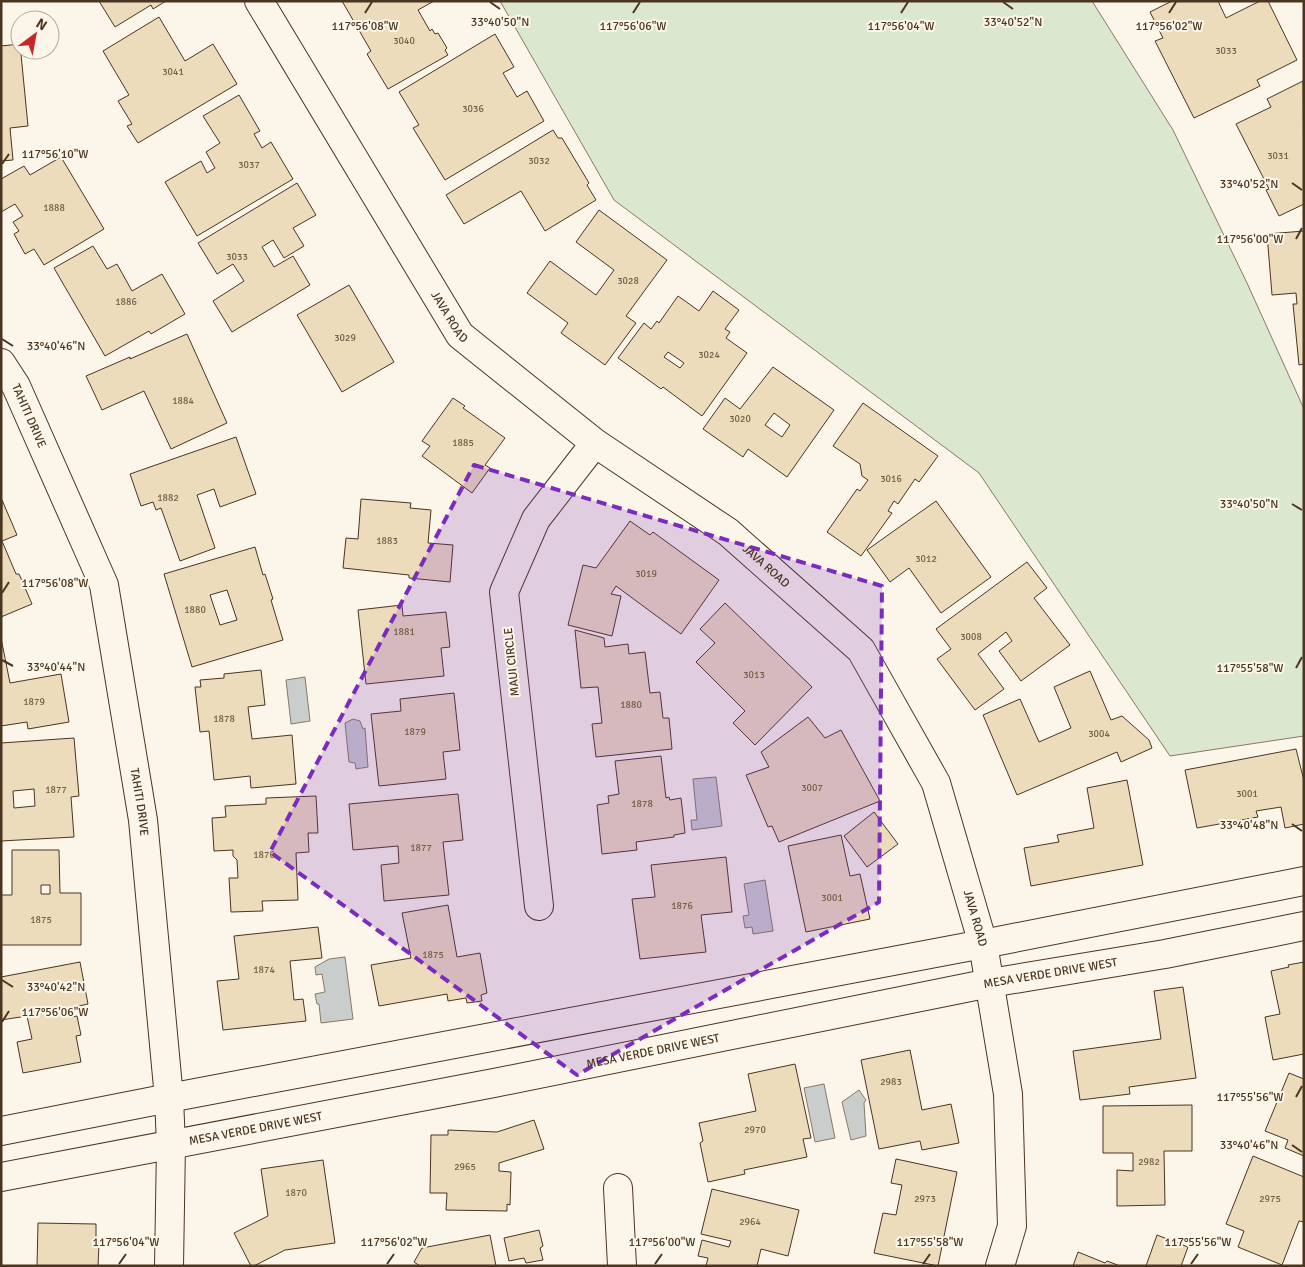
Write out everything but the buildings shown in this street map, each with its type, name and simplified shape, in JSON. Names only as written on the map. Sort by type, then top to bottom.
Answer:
[{"type":"street","name":"JAVA ROAD","points":[[259,1],[460,335],[595,443],[728,532],[861,650],[936,783],[984,944],[1008,1094],[1012,1226],[1000,1266]]},
{"type":"street","name":"TAHITI DRIVE","points":[[1,363],[16,386],[104,586],[143,820],[171,1145],[169,1266]]},
{"type":"street","name":"MAUI CIRCLE","points":[[539,906],[504,592],[536,519],[595,443]]},
{"type":"street","points":[[1,1130],[984,944],[1304,881]]},
{"type":"street","name":"MESA VERDE DRIVE WEST","points":[[1,1177],[494,1083],[990,983],[1165,954],[1304,926]]},
{"type":"street","points":[[618,1188],[622,1266]]},
{"type":"highlighted area","points":[[474,465],[882,586],[879,902],[577,1075],[270,852]]},
{"type":"green space","points":[[500,1],[1092,1],[1173,130],[1247,283],[1304,409],[1304,736],[1170,756],[979,473],[614,200]]},
{"type":"shaded area","points":[[305,677],[310,721],[291,724],[286,680]]},
{"type":"shaded area","points":[[353,719],[360,721],[363,729],[365,728],[368,767],[356,769],[355,763],[349,762],[345,723]]},
{"type":"shaded area","points":[[716,777],[722,826],[692,830],[691,820],[697,820],[693,779]]},
{"type":"shaded area","points":[[765,880],[773,931],[753,934],[752,927],[745,928],[743,916],[749,915],[744,884]]},
{"type":"shaded area","points":[[345,957],[353,1019],[321,1023],[319,1004],[317,1004],[315,994],[325,992],[322,974],[316,975],[315,967],[329,959]]},
{"type":"shaded area","points":[[824,1084],[835,1138],[815,1142],[804,1088]]},
{"type":"shaded area","points":[[859,1090],[866,1100],[864,1103],[866,1136],[851,1140],[842,1102]]}]
